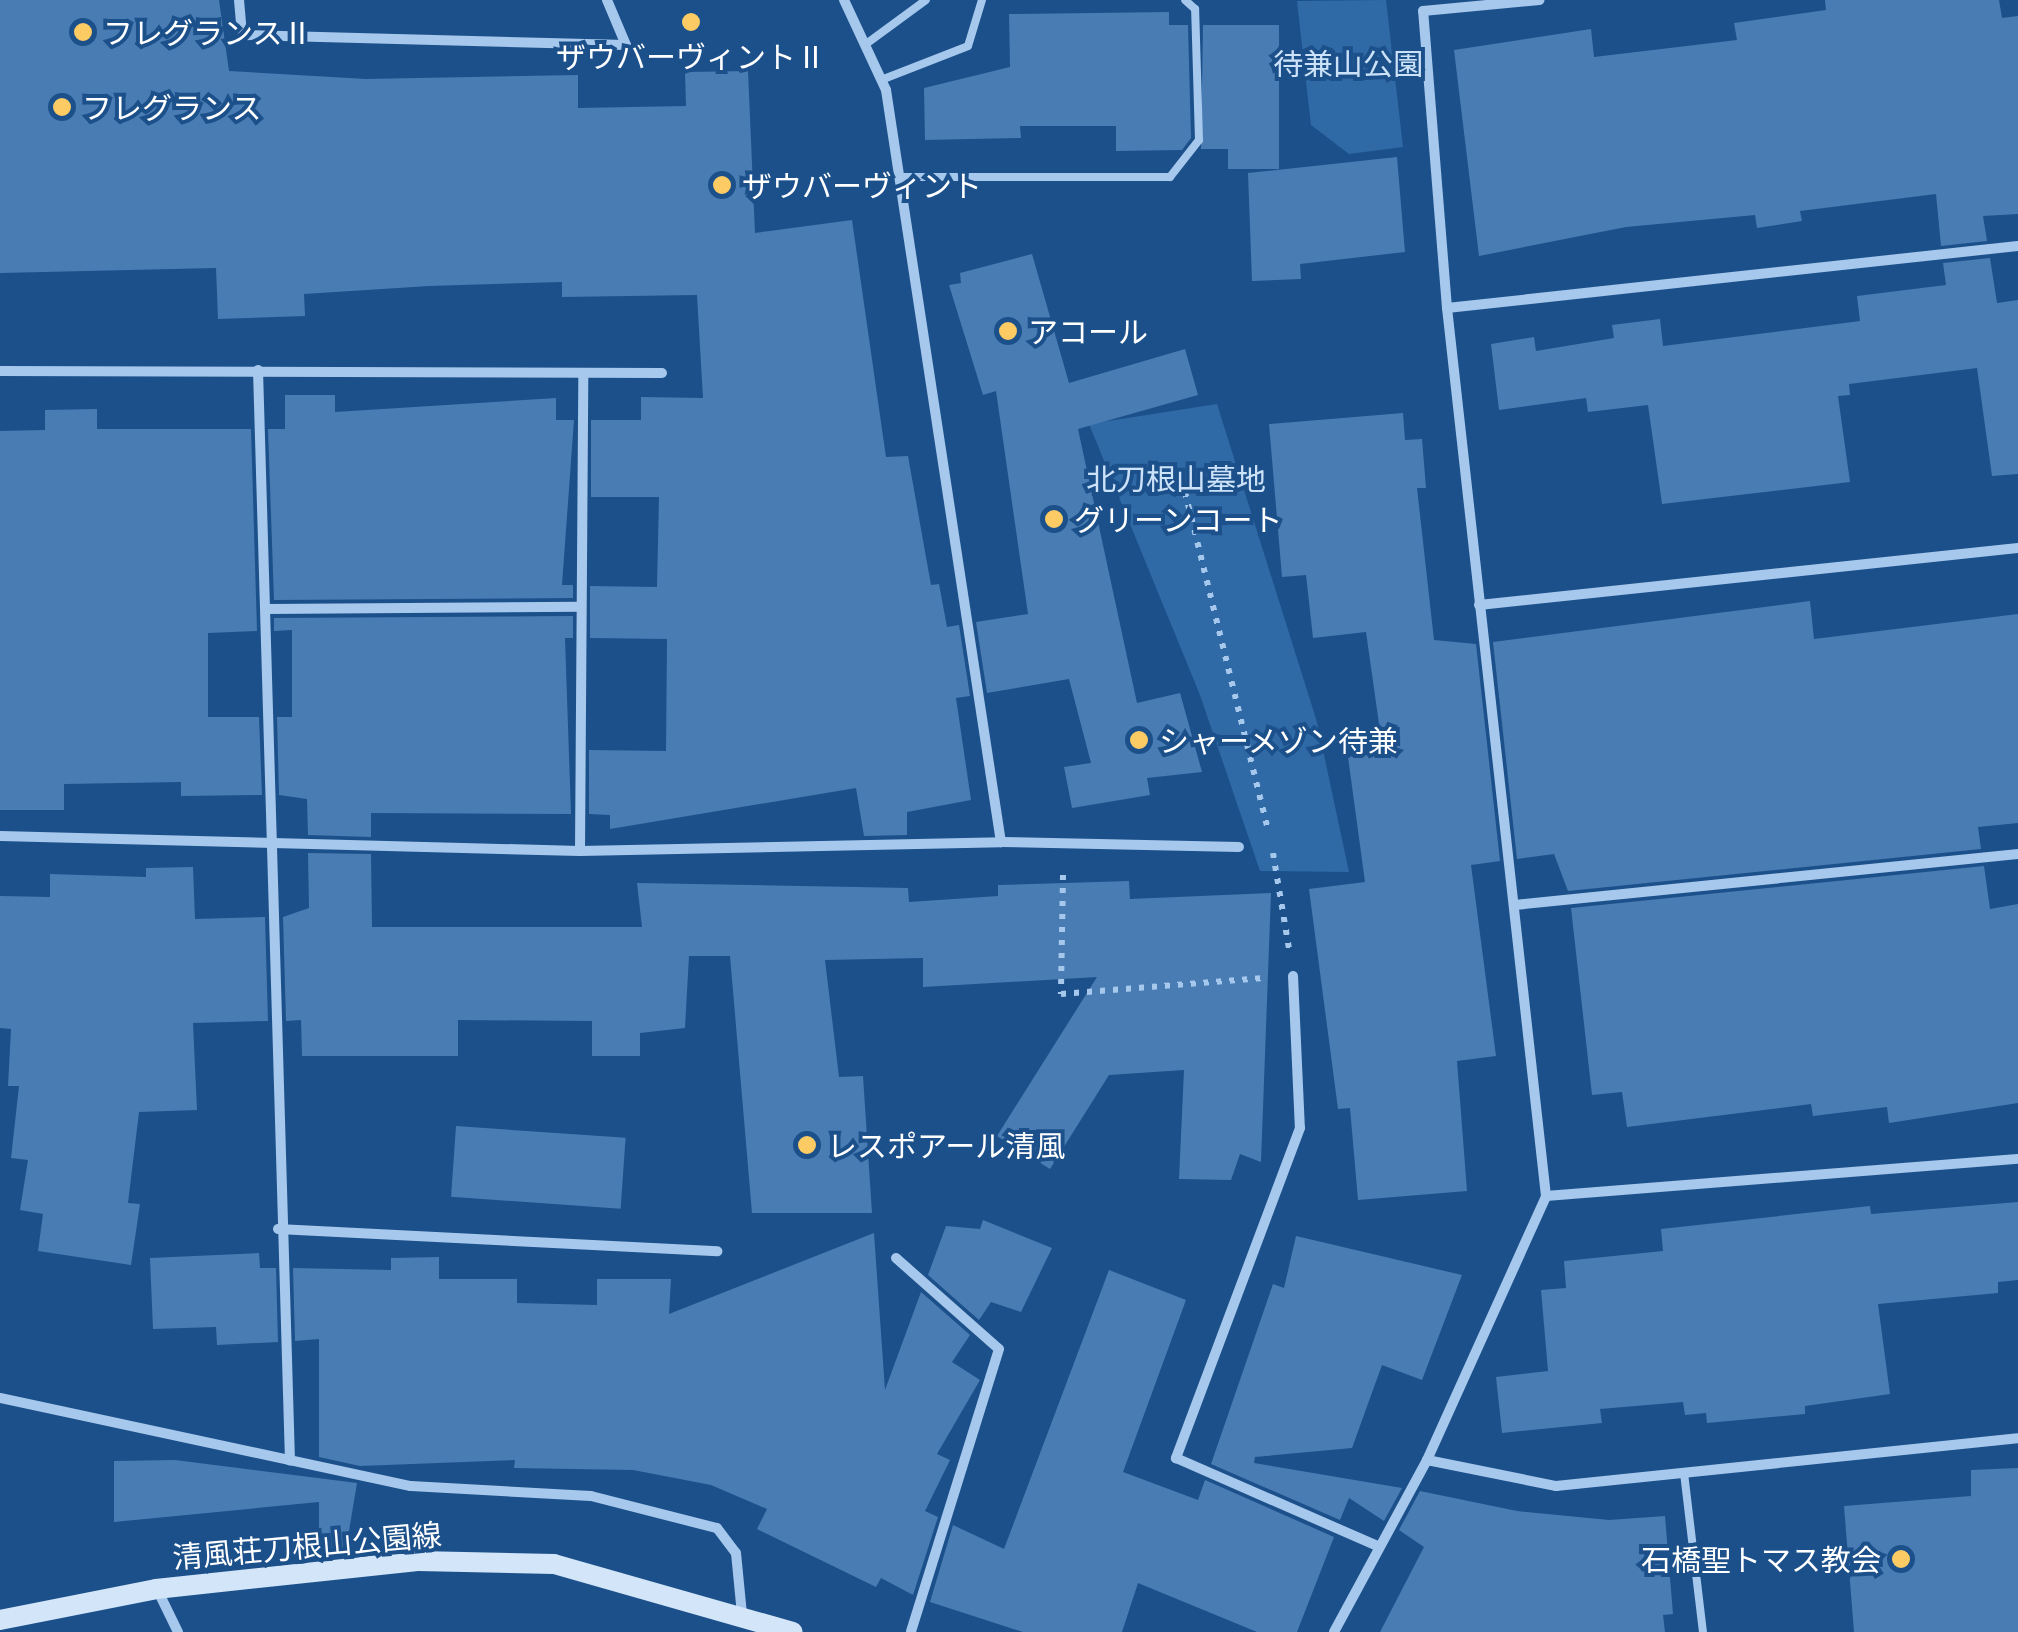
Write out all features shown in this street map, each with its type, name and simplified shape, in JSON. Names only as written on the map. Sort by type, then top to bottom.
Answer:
[{"type":"street","points":[[239,0],[242,35],[626,44],[607,0]]},
{"type":"street","points":[[844,0],[882,80],[1001,842]]},
{"type":"street","points":[[1334,1632],[1377,1546],[1427,1460],[1546,1196],[1447,308],[1423,11],[1539,0]]},
{"type":"street","points":[[1447,308],[2018,246]]},
{"type":"street","points":[[258,370],[278,1229],[290,1461]]},
{"type":"street","points":[[0,371],[662,372]]},
{"type":"street","points":[[580,851],[583,374]]},
{"type":"street","points":[[1479,605],[2018,548]]},
{"type":"street","points":[[266,609],[581,607]]},
{"type":"street","points":[[0,836],[580,851],[1001,842],[1239,847]]},
{"type":"street","points":[[1514,906],[2018,854]]},
{"type":"street","points":[[1293,976],[1300,1128],[1176,1458],[1377,1546]]},
{"type":"street","points":[[1546,1196],[2018,1160]]},
{"type":"street","points":[[278,1229],[718,1251]]},
{"type":"street","points":[[896,1258],[999,1350],[911,1632]]},
{"type":"street","points":[[0,1398],[411,1486],[590,1496],[718,1528],[736,1554],[742,1614]]},
{"type":"street","points":[[1427,1460],[1556,1486],[2018,1438]]},
{"type":"street","name":"清風荘刀根山公園線","points":[[0,1620],[156,1588],[418,1561],[554,1564],[742,1614],[793,1632]]},
{"type":"street","points":[[156,1588],[178,1632]]},
{"type":"lane","points":[[866,44],[926,0]]},
{"type":"lane","points":[[882,80],[968,46],[982,0]]},
{"type":"lane","points":[[899,178],[1170,176],[1199,140],[1195,10],[1185,0]]},
{"type":"lane","points":[[1684,1472],[1703,1632]]},
{"type":"path","points":[[1064,844],[1060,994],[1293,976],[1232,658],[1185,492]]},
{"type":"green space","name":"待兼山公園","points":[[1386,0],[1403,147],[1349,154],[1311,125],[1297,1]]},
{"type":"green space","name":"北刀根山墓地","points":[[1217,404],[1317,722],[1349,872],[1260,871],[1200,695],[1089,424]]},
{"type":"building","points":[[0,0],[219,0],[229,71],[366,79],[578,75],[578,108],[686,106],[685,72],[748,71],[755,233],[852,220],[886,457],[908,456],[931,585],[939,584],[947,627],[959,625],[970,696],[956,698],[971,800],[907,812],[907,835],[864,836],[856,788],[610,829],[610,815],[589,814],[589,750],[666,751],[667,639],[590,638],[590,586],[657,587],[659,497],[591,497],[591,420],[641,420],[641,397],[703,398],[697,295],[562,297],[562,282],[429,286],[304,294],[305,316],[218,319],[216,268],[0,273]]},
{"type":"building","points":[[1825,0],[1999,0],[2002,18],[2018,16],[2018,214],[1983,216],[1987,241],[1941,246],[1936,194],[1800,211],[1802,221],[1757,228],[1755,215],[1626,227],[1479,256],[1454,50],[1591,29],[1594,57],[1737,40],[1734,23],[1826,10]]},
{"type":"building","points":[[1169,12],[1169,25],[1188,25],[1191,138],[1182,150],[1116,151],[1116,126],[1020,126],[1021,138],[925,140],[924,88],[1010,67],[1009,14]]},
{"type":"building","points":[[1203,25],[1279,25],[1279,169],[1228,169],[1228,149],[1201,149]]},
{"type":"building","points":[[1397,157],[1405,252],[1300,264],[1301,279],[1252,281],[1248,173]]},
{"type":"building","points":[[1032,254],[1069,383],[1185,349],[1198,395],[1078,429],[1137,703],[1180,693],[1202,772],[1147,778],[1150,795],[1072,808],[1064,767],[1091,763],[1069,679],[987,693],[976,622],[1028,614],[996,391],[983,395],[949,285],[961,283],[960,273]]},
{"type":"building","points":[[1990,258],[1997,303],[2018,300],[2018,474],[1992,476],[1977,368],[1849,384],[1850,395],[1838,396],[1850,482],[1662,504],[1648,405],[1588,412],[1586,398],[1499,410],[1491,344],[1534,337],[1536,351],[1614,338],[1612,325],[1660,319],[1663,346],[1860,321],[1857,296],[1946,285],[1943,263]]},
{"type":"building","points":[[285,395],[335,395],[335,412],[556,398],[556,420],[574,420],[562,585],[573,585],[573,598],[274,600],[268,429],[285,429]]},
{"type":"building","points":[[97,409],[97,429],[251,429],[257,631],[208,633],[208,717],[259,717],[262,795],[181,796],[181,782],[64,784],[64,810],[0,810],[0,431],[45,430],[45,410]]},
{"type":"building","points":[[1403,413],[1405,440],[1422,439],[1426,488],[1417,488],[1434,640],[1476,644],[1500,861],[1471,865],[1496,1056],[1457,1061],[1467,1191],[1358,1200],[1350,1108],[1338,1109],[1309,889],[1365,882],[1348,757],[1383,752],[1366,632],[1313,638],[1306,575],[1282,577],[1269,424]]},
{"type":"building","points":[[1810,601],[1814,639],[2018,614],[2018,823],[1978,827],[1981,849],[1568,891],[1554,854],[1517,859],[1493,642]]},
{"type":"building","points":[[573,616],[573,638],[565,638],[571,814],[371,813],[371,837],[308,835],[307,799],[279,795],[277,717],[292,717],[292,630],[274,631],[274,618]]},
{"type":"building","points":[[308,853],[371,854],[372,927],[642,927],[637,883],[908,888],[909,902],[998,896],[998,885],[1129,881],[1130,899],[1271,893],[1261,1162],[1240,1154],[1231,1180],[1179,1179],[1184,1070],[1109,1075],[1050,1169],[997,1136],[1097,977],[923,987],[923,958],[825,960],[839,1077],[863,1076],[872,1213],[752,1213],[730,956],[689,956],[685,1028],[640,1033],[640,1056],[592,1056],[592,1021],[458,1020],[458,1056],[302,1056],[301,1020],[286,1021],[283,917],[309,908]]},
{"type":"building","points":[[1984,866],[1990,909],[2018,904],[2018,1103],[1889,1123],[1887,1107],[1813,1116],[1811,1104],[1627,1127],[1622,1092],[1592,1095],[1571,908]]},
{"type":"building","points":[[193,867],[195,919],[265,917],[268,1021],[193,1023],[197,1110],[139,1112],[128,1203],[140,1204],[131,1265],[38,1251],[43,1214],[20,1210],[28,1160],[11,1158],[19,1086],[8,1086],[11,1029],[0,1028],[0,896],[50,897],[50,874],[146,877],[146,868]]},
{"type":"building","points":[[456,1126],[626,1138],[621,1209],[451,1197]]},
{"type":"building","points":[[2018,1202],[2018,1280],[1998,1282],[1998,1293],[1878,1304],[1890,1394],[1805,1406],[1805,1414],[1707,1423],[1706,1413],[1685,1415],[1683,1402],[1600,1409],[1602,1423],[1502,1433],[1496,1377],[1548,1371],[1541,1290],[1566,1288],[1564,1261],[1663,1251],[1661,1229],[1870,1206],[1871,1214]]},
{"type":"building","points":[[983,1220],[1052,1248],[1021,1312],[991,1302],[979,1320],[928,1275],[946,1226],[980,1229]]},
{"type":"building","points":[[874,1233],[885,1390],[921,1292],[970,1335],[952,1362],[980,1380],[937,1454],[950,1460],[925,1511],[938,1517],[913,1595],[881,1578],[876,1587],[757,1529],[767,1509],[711,1485],[633,1470],[514,1468],[515,1460],[360,1466],[319,1457],[319,1339],[295,1341],[293,1268],[391,1270],[391,1258],[439,1257],[439,1279],[517,1279],[517,1303],[597,1305],[597,1279],[671,1279],[669,1314]]},
{"type":"building","points":[[1296,1236],[1462,1275],[1422,1380],[1382,1365],[1352,1448],[1255,1457],[1254,1463],[1402,1488],[1384,1521],[1349,1498],[1340,1520],[1211,1464],[1273,1284],[1284,1288]]},
{"type":"building","points":[[259,1253],[260,1268],[276,1268],[278,1342],[217,1345],[216,1327],[153,1329],[150,1258]]},
{"type":"building","points":[[1109,1270],[1186,1300],[1123,1472],[1198,1500],[1205,1480],[1334,1537],[1297,1632],[1257,1632],[1138,1583],[1122,1632],[1023,1632],[930,1602],[953,1525],[1004,1549]]},
{"type":"building","points":[[175,1460],[357,1483],[345,1555],[319,1558],[319,1502],[114,1522],[114,1461]]},
{"type":"building","points":[[2018,1468],[2018,1632],[1854,1632],[1844,1506],[1971,1496],[1971,1470]]},
{"type":"building","points":[[1420,1491],[1517,1511],[1609,1520],[1665,1516],[1673,1614],[1663,1615],[1665,1632],[1380,1632],[1424,1547],[1399,1530]]},
{"type":"place","name":"ザウバーヴィントⅡ","points":[[691,22]]},
{"type":"place","name":"フレグランスⅡ","points":[[83,32]]},
{"type":"place","name":"フレグランス","points":[[62,107]]},
{"type":"place","name":"ザウバーヴィント","points":[[722,185]]},
{"type":"place","name":"アコール","points":[[1008,331]]},
{"type":"place","name":"グリーンコート","points":[[1054,519]]},
{"type":"place","name":"シャーメゾン待兼","points":[[1139,740]]},
{"type":"place","name":"レスポアール清風","points":[[807,1145]]},
{"type":"place","name":"石橋聖トマス教会","points":[[1901,1559]]}]
